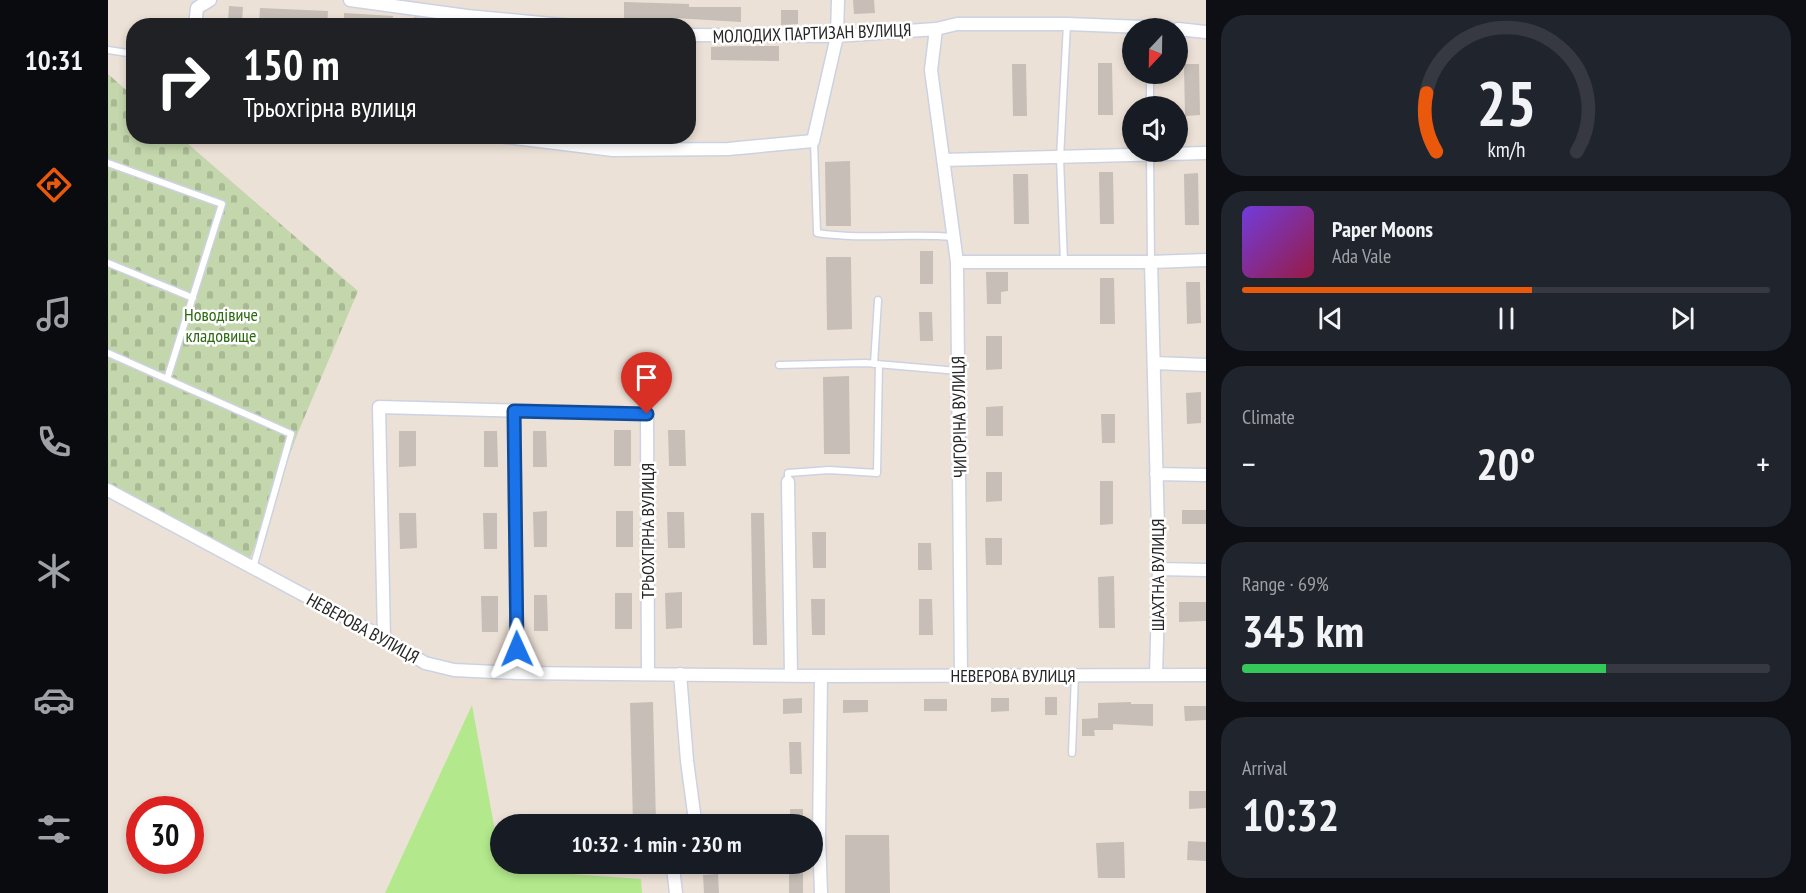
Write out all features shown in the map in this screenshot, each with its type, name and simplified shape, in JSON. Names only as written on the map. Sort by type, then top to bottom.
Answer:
[{"type":"street","points":[[196,18],[197,8],[210,0]]},
{"type":"street","points":[[350,0],[488,18]]},
{"type":"street","points":[[564,144],[613,150],[728,149],[813,141],[837,36],[838,0]]},
{"type":"street","points":[[936,29],[957,24],[1122,27]]},
{"type":"street","name":"МОЛОДИХ ПАРТИЗАН ВУЛИЦЯ","points":[[696,35],[837,36],[936,29]]},
{"type":"street","name":"ЧИГОРІНА ВУЛИЦЯ","points":[[936,29],[931,70],[957,262],[961,675]]},
{"type":"street","points":[[1188,30],[1206,32]]},
{"type":"street","points":[[1188,153],[1206,153]]},
{"type":"street","points":[[943,160],[1122,155]]},
{"type":"street","points":[[957,262],[1206,260]]},
{"type":"street","name":"ШАХТНА ВУЛИЦЯ","points":[[1151,262],[1159,569],[1156,675]]},
{"type":"street","points":[[1154,363],[1206,365]]},
{"type":"street","name":"ТРЬОХГІРНА ВУЛИЦЯ","points":[[384,638],[379,407],[647,414],[648,674]]},
{"type":"street","points":[[514,411],[518,673]]},
{"type":"street","points":[[1156,474],[1206,475]]},
{"type":"street","points":[[788,482],[791,675]]},
{"type":"street","name":"НЕВЕРОВА ВУЛИЦЯ","points":[[108,490],[384,638],[426,663],[454,670],[518,673],[821,676],[1206,675]]},
{"type":"street","points":[[1159,569],[1206,570]]},
{"type":"street","points":[[680,674],[687,761],[694,814]]},
{"type":"street","points":[[821,676],[819,838],[821,893]]},
{"type":"street","points":[[674,874],[676,893]]},
{"type":"lane","points":[[1064,262],[1060,158],[1067,24]]},
{"type":"lane","points":[[108,50],[126,53]]},
{"type":"lane","points":[[813,141],[818,233],[845,237],[925,234],[954,237]]},
{"type":"lane","points":[[1150,162],[1151,262]]},
{"type":"lane","points":[[108,163],[222,204],[167,379]]},
{"type":"lane","points":[[108,263],[193,298]]},
{"type":"lane","points":[[788,482],[788,473],[829,470],[877,473],[876,364],[879,300]]},
{"type":"lane","points":[[108,353],[291,434],[253,569]]},
{"type":"lane","points":[[779,365],[876,364],[958,371]]},
{"type":"lane","points":[[1072,753],[1075,675]]},
{"type":"green space","name":"Новодівиче кладовище","points":[[108,74],[126,90],[126,144],[188,144],[358,291],[299,430],[249,561],[108,484]]},
{"type":"green space","points":[[472,705],[492,814],[490,814],[490,874],[572,874],[641,879],[642,893],[385,893]]},
{"type":"building","points":[[853,0],[874,0],[875,13],[854,14]]},
{"type":"building","points":[[624,2],[689,4],[689,7],[741,7],[741,22],[696,18],[624,18]]},
{"type":"building","points":[[229,6],[243,7],[242,18],[228,18]]},
{"type":"building","points":[[260,8],[328,11],[328,18],[259,18]]},
{"type":"building","points":[[781,10],[798,10],[798,24],[781,25]]},
{"type":"building","points":[[344,13],[393,16],[393,18],[344,18]]},
{"type":"building","points":[[779,46],[779,61],[711,60],[711,47]]},
{"type":"building","points":[[1098,63],[1112,63],[1113,115],[1098,115]]},
{"type":"building","points":[[1012,64],[1026,64],[1027,116],[1013,116]]},
{"type":"building","points":[[1188,64],[1199,64],[1200,115],[1188,116],[1188,96],[1185,96],[1184,84],[1188,84]]},
{"type":"building","points":[[850,161],[851,226],[826,226],[825,162]]},
{"type":"building","points":[[1099,172],[1113,172],[1114,224],[1100,224]]},
{"type":"building","points":[[1198,173],[1199,225],[1185,225],[1184,174]]},
{"type":"building","points":[[1013,174],[1028,174],[1029,224],[1014,224]]},
{"type":"building","points":[[920,251],[933,251],[933,284],[920,284]]},
{"type":"building","points":[[826,257],[851,257],[852,329],[827,330]]},
{"type":"building","points":[[986,272],[1008,272],[1008,291],[1001,292],[1001,304],[987,304]]},
{"type":"building","points":[[1100,278],[1114,278],[1115,324],[1100,324]]},
{"type":"building","points":[[1186,282],[1200,282],[1201,323],[1187,324]]},
{"type":"building","points":[[919,312],[932,312],[933,341],[920,341]]},
{"type":"building","points":[[986,336],[1002,336],[1002,369],[986,370]]},
{"type":"building","points":[[849,376],[850,454],[824,454],[823,377]]},
{"type":"building","points":[[1201,392],[1201,423],[1187,424],[1186,393]]},
{"type":"building","points":[[1003,406],[1003,436],[986,436],[986,407]]},
{"type":"building","points":[[1101,414],[1115,414],[1115,443],[1102,443]]},
{"type":"building","points":[[614,430],[631,430],[631,466],[614,466]]},
{"type":"building","points":[[668,430],[685,430],[686,466],[669,466]]},
{"type":"building","points":[[399,431],[416,431],[416,466],[399,467]]},
{"type":"building","points":[[484,431],[497,431],[498,467],[484,467]]},
{"type":"building","points":[[533,431],[546,431],[547,467],[533,467]]},
{"type":"building","points":[[986,472],[1002,472],[1002,501],[986,502]]},
{"type":"building","points":[[1100,481],[1113,481],[1113,524],[1100,525]]},
{"type":"building","points":[[1182,510],[1206,510],[1206,524],[1182,524]]},
{"type":"building","points":[[547,511],[547,547],[534,547],[533,512]]},
{"type":"building","points":[[616,511],[633,511],[633,547],[616,547]]},
{"type":"building","points":[[667,512],[684,512],[685,548],[668,548]]},
{"type":"building","points":[[399,513],[416,513],[417,548],[400,549]]},
{"type":"building","points":[[483,513],[497,513],[497,549],[484,549]]},
{"type":"building","points":[[751,513],[764,513],[767,645],[753,645]]},
{"type":"building","points":[[812,532],[826,532],[826,568],[813,568]]},
{"type":"building","points":[[985,538],[1002,538],[1002,565],[986,565]]},
{"type":"building","points":[[918,543],[931,543],[932,570],[918,570]]},
{"type":"building","points":[[1114,576],[1115,628],[1099,628],[1098,577]]},
{"type":"building","points":[[682,592],[682,628],[666,629],[665,593]]},
{"type":"building","points":[[615,593],[632,593],[632,629],[615,629]]},
{"type":"building","points":[[534,595],[547,595],[548,631],[534,631]]},
{"type":"building","points":[[481,596],[498,596],[498,632],[482,632]]},
{"type":"building","points":[[811,599],[825,599],[825,635],[812,635]]},
{"type":"building","points":[[919,599],[932,599],[933,635],[919,635]]},
{"type":"building","points":[[1179,602],[1206,602],[1206,621],[1179,622]]},
{"type":"building","points":[[1045,697],[1057,697],[1057,715],[1045,715]]},
{"type":"building","points":[[802,698],[802,713],[783,714],[783,699]]},
{"type":"building","points":[[991,698],[1009,698],[1009,711],[991,712]]},
{"type":"building","points":[[924,699],[947,699],[947,711],[924,711]]},
{"type":"building","points":[[843,700],[868,700],[868,712],[843,713]]},
{"type":"building","points":[[653,702],[656,814],[633,814],[630,703]]},
{"type":"building","points":[[1131,702],[1131,704],[1153,704],[1153,726],[1113,724],[1113,730],[1094,730],[1095,736],[1082,736],[1082,719],[1098,718],[1098,703]]},
{"type":"building","points":[[1184,706],[1206,706],[1206,720],[1185,721]]},
{"type":"building","points":[[789,742],[801,742],[802,774],[790,774]]},
{"type":"building","points":[[1189,791],[1206,791],[1206,808],[1189,809]]},
{"type":"building","points":[[790,809],[803,809],[803,814],[790,814]]},
{"type":"building","points":[[845,835],[889,835],[890,893],[845,893]]},
{"type":"building","points":[[1188,841],[1206,842],[1206,861],[1187,860]]},
{"type":"building","points":[[1124,842],[1125,878],[1098,878],[1096,843]]},
{"type":"building","points":[[718,874],[719,893],[704,893],[703,875]]},
{"type":"building","points":[[789,874],[803,874],[803,893],[789,893]]},
{"type":"route","points":[[517,649],[514,411],[647,414]]}]
